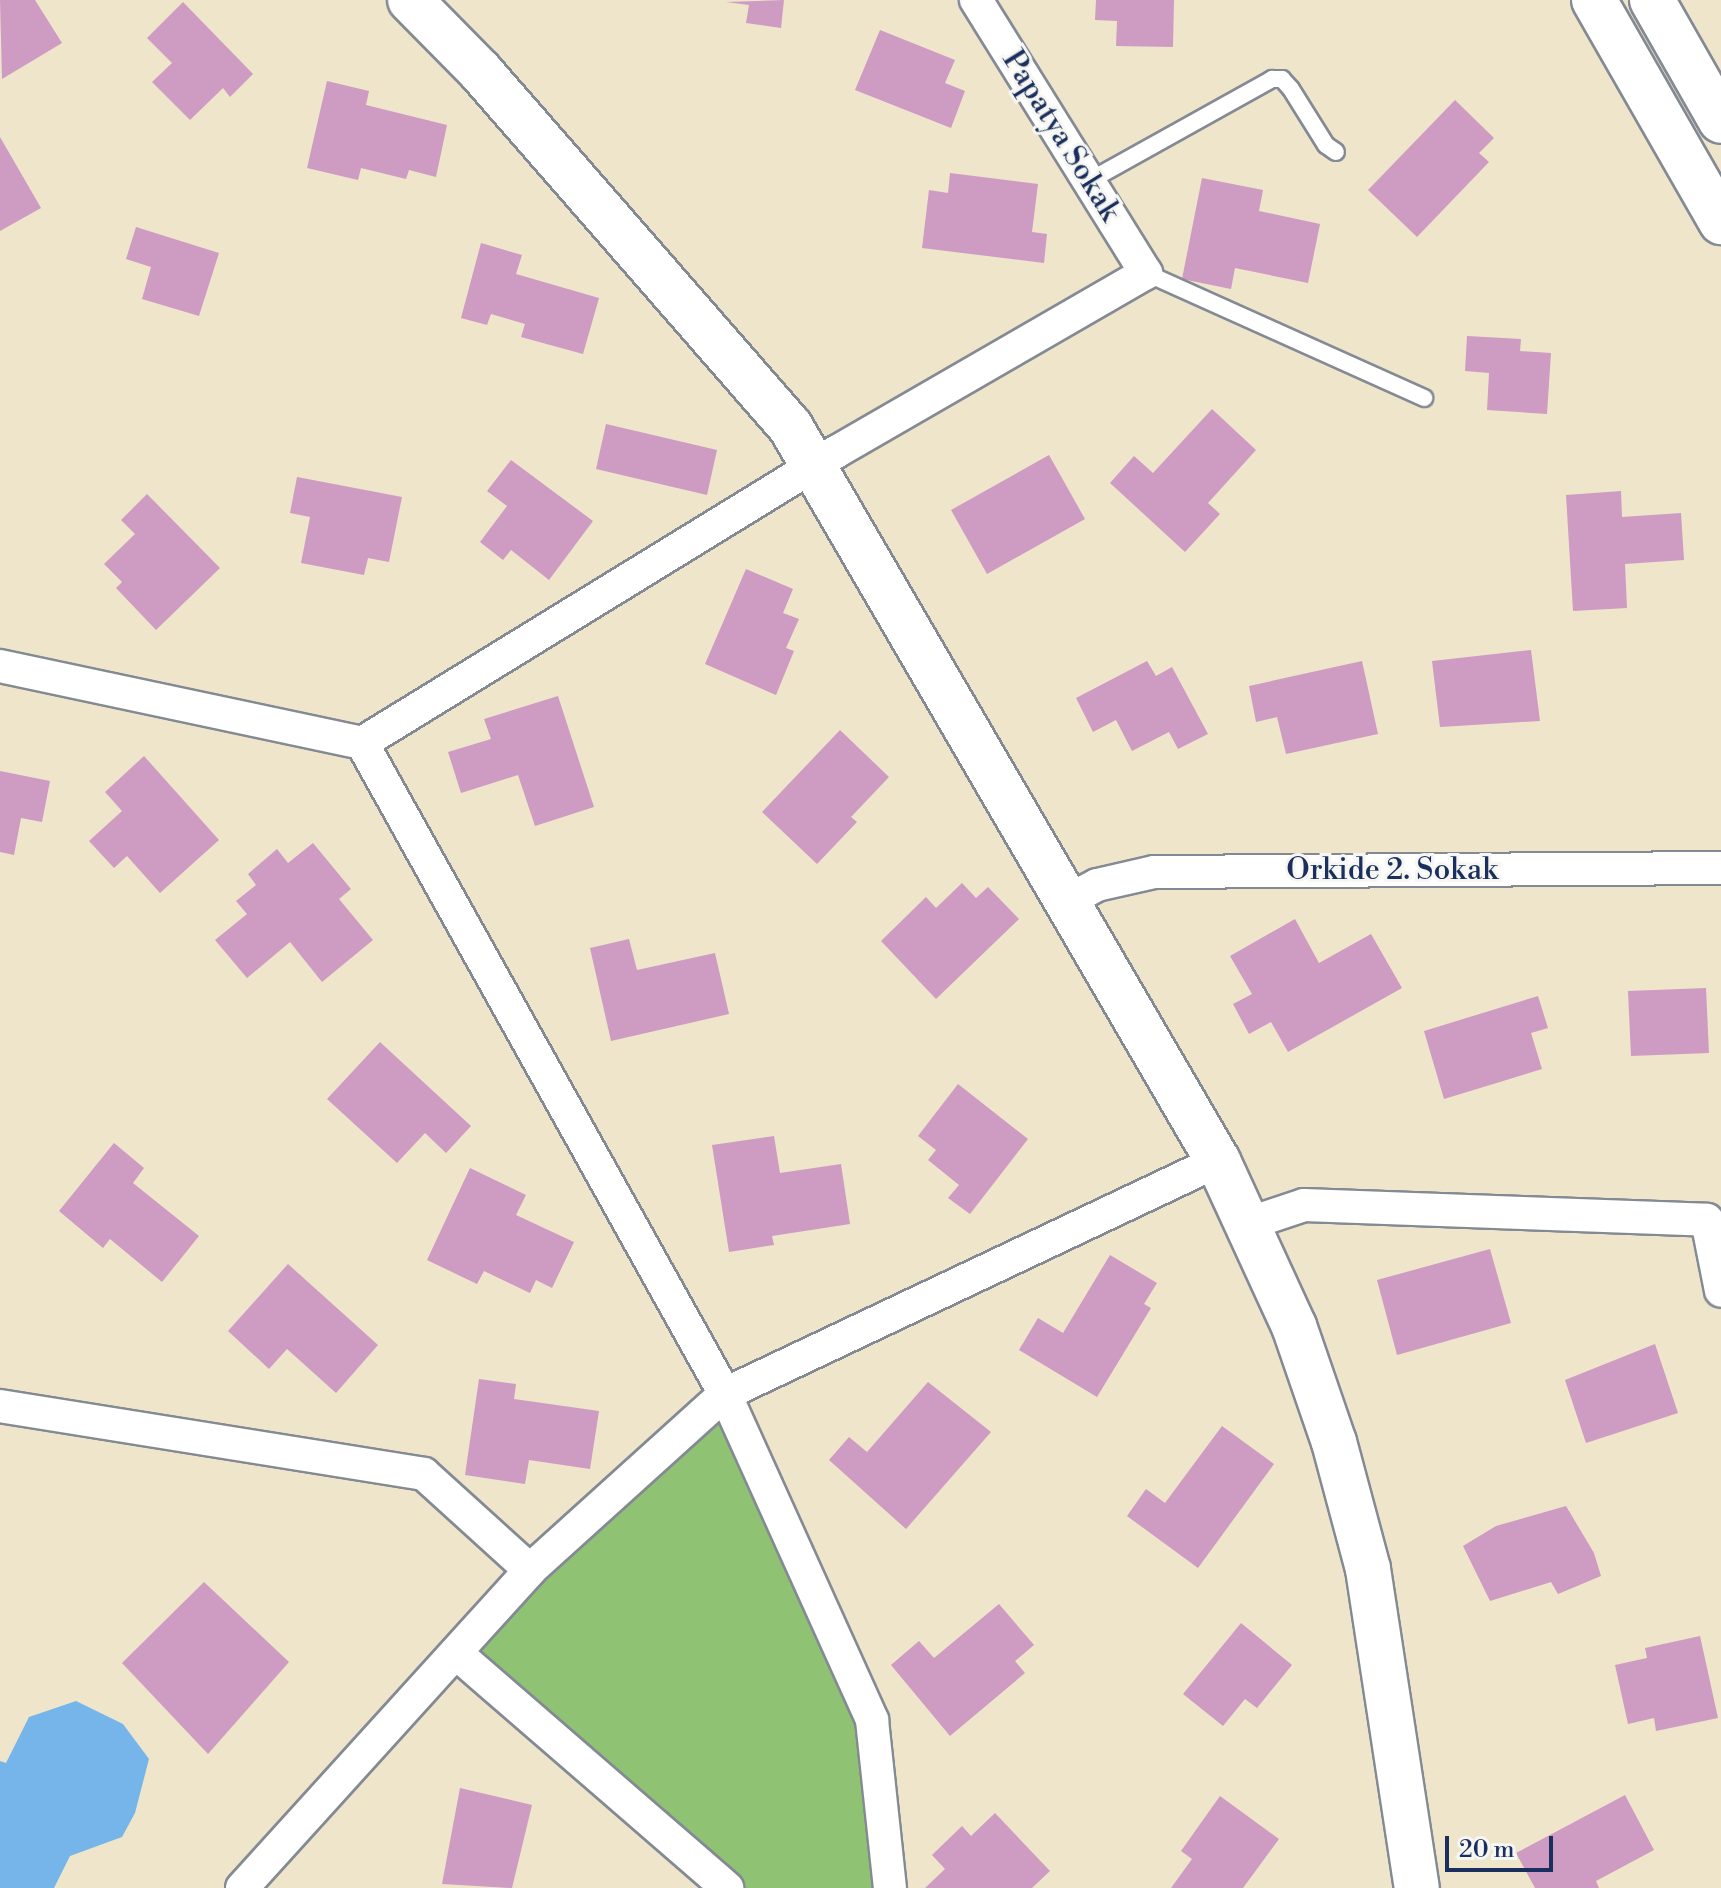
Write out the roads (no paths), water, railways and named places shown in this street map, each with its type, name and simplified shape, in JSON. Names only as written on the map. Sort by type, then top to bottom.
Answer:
[{"type":"street","points":[[410,0],[459,49],[739,367],[815,464],[1218,1161],[1250,1223],[1334,1442],[1368,1569],[1417,1888]]},
{"type":"street","name":"Papatya Sokak","points":[[976,0],[1146,273]]},
{"type":"street","points":[[1594,0],[1721,222]]},
{"type":"street","points":[[1652,0],[1721,121]]},
{"type":"street","points":[[0,666],[362,743],[815,464],[1146,273]]},
{"type":"street","points":[[362,743],[725,1394],[872,1720],[890,1888]]},
{"type":"street","name":"Orkide 2. Sokak","points":[[1069,900],[1097,885],[1154,872],[1721,868]]},
{"type":"street","points":[[242,1888],[530,1570],[725,1394],[1218,1161]]},
{"type":"street","points":[[1250,1223],[1304,1205],[1707,1220],[1721,1291]]},
{"type":"street","points":[[0,1406],[424,1474],[530,1570]]},
{"type":"street","points":[[456,1653],[727,1888]]},
{"type":"lane","points":[[1089,181],[1272,79],[1282,79],[1291,89],[1326,145],[1336,152]]},
{"type":"lane","points":[[1146,273],[1424,398]]},
{"type":"water","points":[[76,1701],[123,1724],[149,1759],[135,1813],[122,1837],[70,1856],[54,1888],[0,1888],[0,1761],[6,1763],[29,1717]]}]
